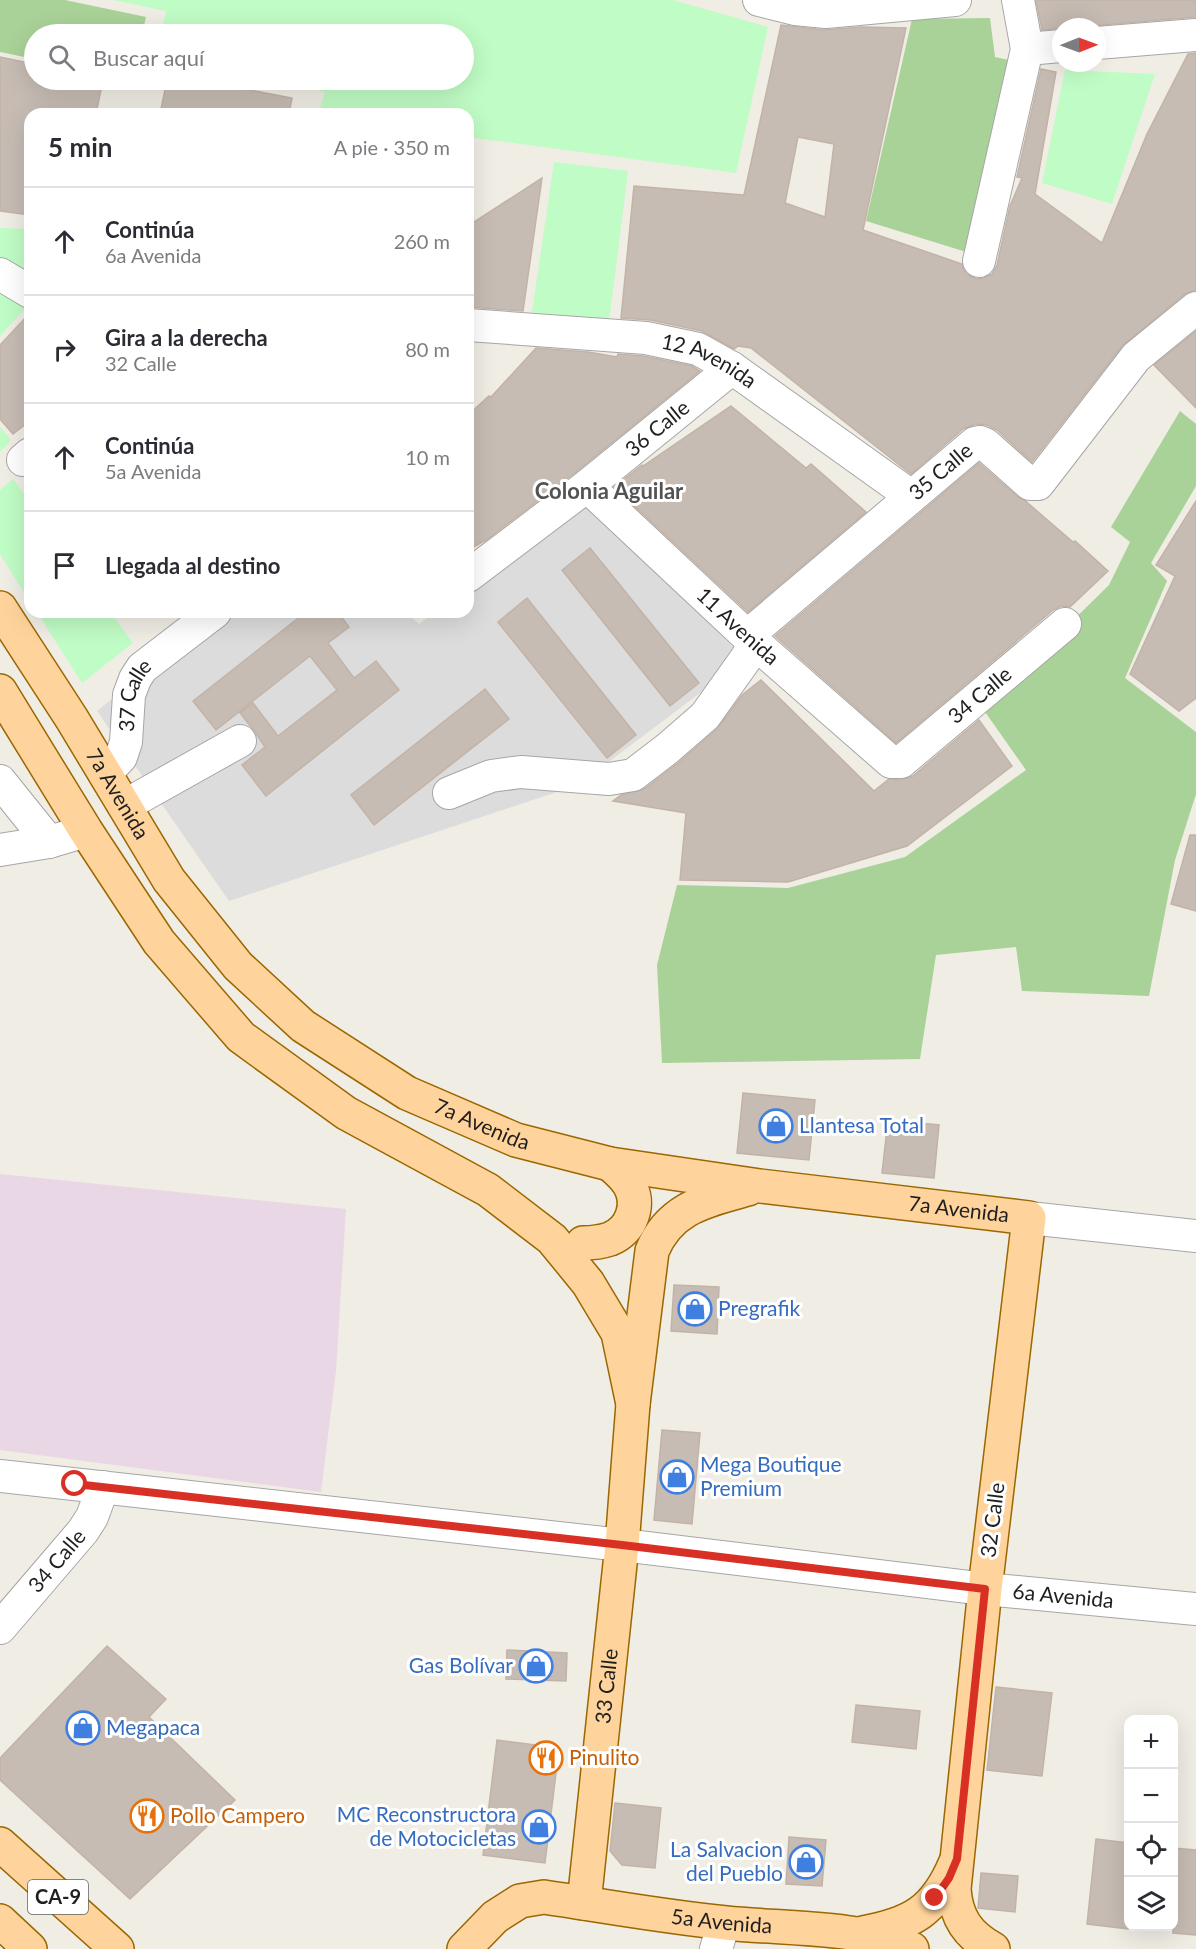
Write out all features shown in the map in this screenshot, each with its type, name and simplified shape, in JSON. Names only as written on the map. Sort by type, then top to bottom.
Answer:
[{"type":"main road","name":"7a Avenida","points":[[0,608],[169,880],[238,966],[303,1026],[406,1093],[516,1140],[610,1164],[760,1186],[1029,1218]]},
{"type":"main road","points":[[0,691],[86,831],[159,942],[241,1037],[346,1113],[489,1190],[542,1213],[583,1244],[602,1274],[612,1299],[633,1404]]},
{"type":"main road","points":[[583,1244],[610,1239],[623,1231],[631,1220],[634,1206],[632,1190],[622,1174],[610,1164]]},
{"type":"main road","points":[[633,1404],[650,1261],[659,1236],[674,1218],[694,1206],[710,1199],[760,1186]]},
{"type":"main road","points":[[489,1190],[539,1228],[563,1251],[588,1283],[618,1333]]},
{"type":"main road","name":"32 Calle","points":[[993,1949],[964,1926],[955,1902],[954,1889],[985,1589],[1029,1218]]},
{"type":"main road","name":"33 Calle","points":[[584,1903],[622,1545],[633,1404]]},
{"type":"main road","name":"CA-9","points":[[0,1844],[117,1949]]},
{"type":"main road","name":"5a Avenida","points":[[584,1903],[720,1936],[858,1934],[897,1926],[921,1914],[944,1886],[957,1859]]},
{"type":"main road","points":[[464,1949],[495,1917],[520,1901],[544,1897],[584,1903]]},
{"type":"main road","name":"CA-9","points":[[0,1921],[30,1949]]},
{"type":"main road","name":"5a Avenida","points":[[858,1934],[891,1941],[912,1949]]},
{"type":"street","points":[[759,0],[795,9],[826,12],[955,0]]},
{"type":"street","points":[[979,261],[1027,49],[1018,0]]},
{"type":"street","points":[[1106,42],[1196,35]]},
{"type":"street","points":[[1027,49],[1052,47]]},
{"type":"street","points":[[0,274],[24,288]]},
{"type":"street","name":"35 Calle","points":[[449,793],[491,776],[521,772],[609,779],[633,775],[705,716],[747,657],[750,639],[911,496],[975,443],[980,442],[1030,484],[1038,484],[1136,357],[1196,308]]},
{"type":"street","name":"12 Avenida","points":[[474,325],[646,338],[698,349],[732,368],[911,496]]},
{"type":"street","name":"36 Calle","points":[[474,571],[587,486],[732,368]]},
{"type":"street","name":"11 Avenida","points":[[587,486],[750,639],[891,762]]},
{"type":"street","name":"37 Calle","points":[[105,774],[121,757],[126,742],[129,694],[142,668],[207,618]]},
{"type":"street","name":"34 Calle","points":[[891,762],[901,762],[1065,624]]},
{"type":"street","points":[[124,806],[240,741]]},
{"type":"street","points":[[0,781],[49,842]]},
{"type":"street","points":[[0,850],[49,842],[86,831]]},
{"type":"street","name":"7a Avenida","points":[[1029,1218],[1196,1236]]},
{"type":"street","name":"6a Avenida","points":[[0,1476],[622,1545],[985,1589],[1196,1610]]},
{"type":"street","name":"34 Calle","points":[[0,1628],[83,1531],[92,1517],[103,1487]]},
{"type":"shaded area","points":[[585,502],[745,659],[578,785],[229,901],[97,711],[212,618],[412,618],[419,624],[427,618],[474,618],[474,584]]},
{"type":"shaded area","points":[[0,1174],[346,1209],[336,1371],[321,1492],[0,1450]]},
{"type":"green space","points":[[0,0],[65,0],[146,17],[144,24],[24,24],[24,57],[0,52]]},
{"type":"green space","points":[[113,0],[673,0],[768,27],[736,173],[474,138],[474,108],[320,108],[325,92],[315,90],[474,90],[474,24],[163,24],[166,11]]},
{"type":"green space","points":[[990,18],[995,57],[1018,62],[976,255],[866,221],[912,19]]},
{"type":"green space","points":[[1065,72],[1155,74],[1112,204],[1042,183]]},
{"type":"green space","points":[[554,162],[628,171],[609,322],[532,312]]},
{"type":"green space","points":[[0,228],[24,229],[24,272],[0,258]]},
{"type":"green space","points":[[0,285],[24,301],[24,310],[0,336]]},
{"type":"green space","points":[[1180,411],[1196,424],[1196,486],[1151,563],[1167,581],[1125,678],[1196,732],[1196,794],[1175,860],[1149,996],[1022,991],[1016,947],[936,955],[920,1059],[662,1063],[657,965],[677,885],[788,888],[905,857],[1026,770],[983,709],[1109,585],[1130,542],[1111,527]]},
{"type":"green space","points":[[0,427],[11,440],[0,452]]},
{"type":"green space","points":[[13,479],[24,494],[24,592],[0,554],[0,490]]},
{"type":"green space","points":[[41,618],[114,618],[133,643],[82,683]]},
{"type":"building","points":[[1036,0],[1196,0],[1196,17],[1106,25],[1106,18],[1052,18],[1052,29],[1042,30]]},
{"type":"building","points":[[781,25],[824,30],[861,27],[906,28],[863,230],[962,264],[966,274],[976,279],[984,278],[992,274],[997,265],[1010,206],[1022,178],[1017,177],[1041,69],[1056,72],[1035,194],[1102,243],[1147,134],[1188,54],[1196,53],[1196,290],[1185,294],[1122,346],[1032,462],[997,430],[987,425],[976,424],[963,429],[911,474],[751,348],[738,346],[734,349],[702,331],[650,320],[621,318],[634,186],[744,195]],"holes":[[[798,137],[834,144],[825,217],[785,203]]]},
{"type":"building","points":[[0,57],[24,62],[24,90],[101,90],[97,108],[24,108],[24,214],[0,211]]},
{"type":"building","points":[[165,90],[249,90],[292,98],[290,108],[161,108]]},
{"type":"building","points":[[542,178],[523,311],[474,307],[474,222]]},
{"type":"building","points":[[24,319],[24,426],[13,434],[0,419],[0,345]]},
{"type":"building","points":[[1196,331],[1196,408],[1154,365]]},
{"type":"building","points":[[536,348],[617,357],[618,354],[643,356],[692,366],[700,371],[576,472],[474,547],[474,410],[489,396],[491,397]]},
{"type":"building","points":[[731,406],[806,468],[811,464],[866,512],[748,612],[614,487],[642,465]]},
{"type":"building","points":[[979,463],[1073,542],[1075,541],[1108,571],[1070,607],[1061,606],[1053,610],[896,743],[775,636]]},
{"type":"building","points":[[1196,501],[1196,698],[1179,711],[1130,674],[1175,576],[1156,565]]},
{"type":"building","points":[[590,548],[699,683],[670,706],[562,570]]},
{"type":"building","points":[[527,598],[636,735],[607,758],[498,622]]},
{"type":"building","points":[[298,618],[342,618],[349,627],[328,643],[354,678],[376,661],[399,690],[266,796],[242,765],[265,747],[240,713],[253,703],[278,736],[337,690],[310,656],[216,730],[193,701]]},
{"type":"building","points":[[761,680],[874,791],[889,779],[901,780],[913,776],[979,720],[1012,766],[907,846],[788,882],[680,880],[686,813],[613,801],[621,795],[644,789],[678,763],[717,729],[742,695]]},
{"type":"building","points":[[485,689],[509,719],[374,825],[351,795]]},
{"type":"building","points":[[1190,835],[1196,835],[1196,911],[1171,904]]},
{"type":"building","name":"Llantesa Total","points":[[743,1093],[815,1100],[809,1160],[737,1153]]},
{"type":"building","points":[[888,1120],[939,1125],[934,1178],[882,1173]]},
{"type":"building","name":"Pregrafik","points":[[674,1285],[719,1287],[717,1334],[671,1331]]},
{"type":"building","name":"Mega Boutique Premium","points":[[662,1430],[700,1433],[692,1524],[654,1520]]},
{"type":"building","points":[[107,1646],[166,1699],[149,1717],[235,1800],[130,1899],[0,1780],[0,1758]]},
{"type":"building","name":"Gas Bolívar","points":[[507,1650],[567,1653],[566,1681],[506,1679]]},
{"type":"building","points":[[996,1687],[1052,1693],[1042,1776],[987,1770]]},
{"type":"building","points":[[856,1705],[920,1711],[916,1749],[852,1742]]},
{"type":"building","points":[[497,1740],[559,1748],[545,1863],[483,1855]]},
{"type":"building","points":[[615,1803],[661,1808],[655,1868],[622,1865],[610,1851]]},
{"type":"building","name":"La Salvacion del Pueblo","points":[[789,1837],[826,1840],[822,1886],[786,1884]]},
{"type":"building","points":[[1096,1839],[1124,1842],[1124,1929],[1087,1924]]},
{"type":"building","points":[[1178,1848],[1196,1850],[1196,1935],[1173,1933],[1173,1931],[1178,1931]]},
{"type":"building","points":[[981,1873],[1018,1876],[1015,1912],[978,1908]]},
{"type":"place","name":"Llantesa Total","points":[[776,1126]]},
{"type":"place","name":"Pregrafik","points":[[695,1309]]},
{"type":"place","name":"Mega Boutique Premium","points":[[677,1477]]},
{"type":"place","name":"Gas Bolívar","points":[[536,1666]]},
{"type":"place","name":"Megapaca","points":[[83,1728]]},
{"type":"place","name":"Pinulito","points":[[546,1758]]},
{"type":"place","name":"Pollo Campero","points":[[147,1816]]},
{"type":"place","name":"MC Reconstructora de Motocicletas","points":[[539,1827]]},
{"type":"place","name":"La Salvacion del Pueblo","points":[[806,1862]]},
{"type":"district","name":"Colonia Aguilar","points":[[609,491]]},
{"type":"route","points":[[75,1484],[622,1545],[985,1589],[957,1859],[949,1878],[935,1898]]}]
